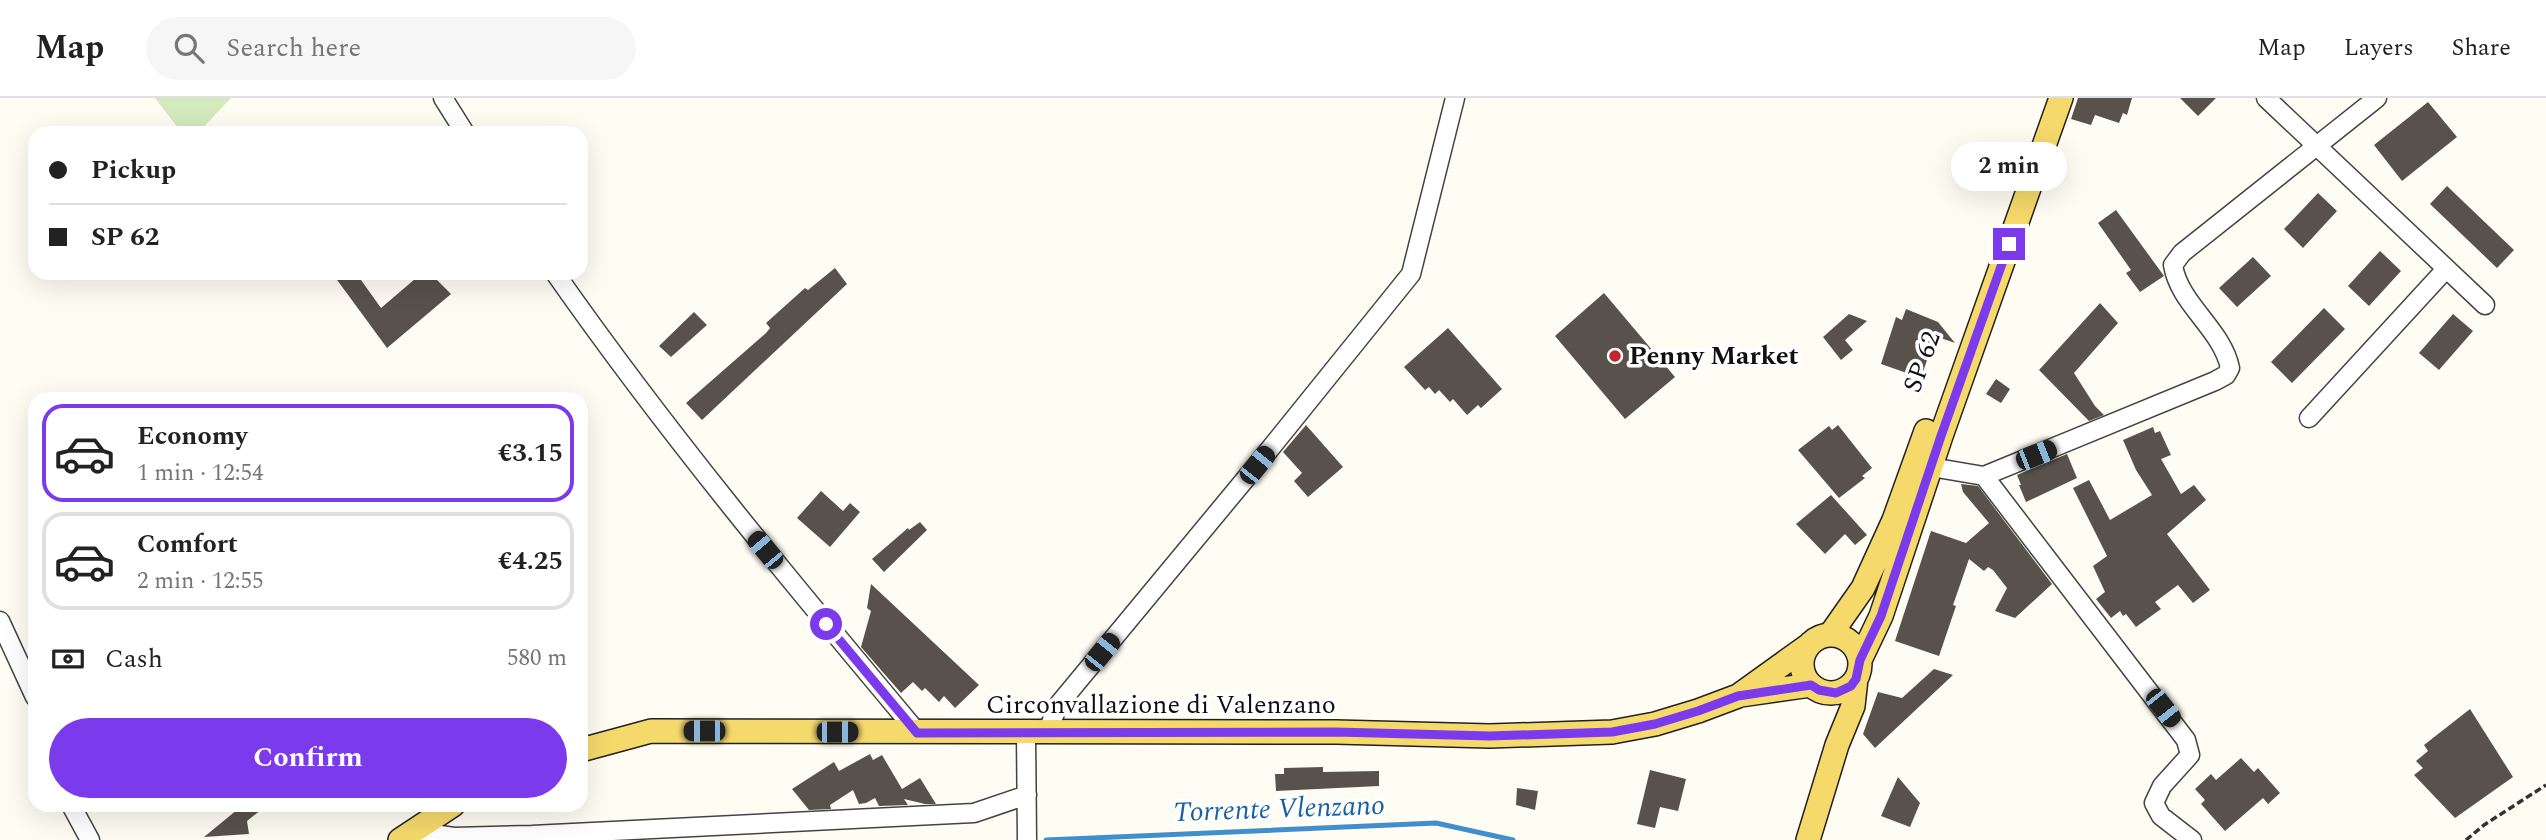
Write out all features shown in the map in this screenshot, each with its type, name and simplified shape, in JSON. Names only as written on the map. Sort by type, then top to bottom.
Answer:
[{"type":"main road","name":"SP 62","points":[[1830,635],[1863,588],[1894,520],[2044,98]]},
{"type":"main road","name":"SP 62","points":[[1808,840],[1837,746],[1853,706],[1858,670],[1881,616],[2061,98]]},
{"type":"main road","points":[[1830,635],[1847,639],[1853,645],[1858,670],[1844,690],[1820,689],[1738,696],[1815,640],[1830,635]]},
{"type":"main road","points":[[1809,645],[1802,661],[1803,670],[1820,689],[1837,746]]},
{"type":"main road","name":"Circonvallazione di Valenzano","points":[[588,748],[651,731],[1336,732],[1490,736],[1612,732],[1688,715],[1738,696]]},
{"type":"main road","points":[[406,836],[442,812]]},
{"type":"street","points":[[443,98],[460,126]]},
{"type":"street","points":[[1027,840],[1027,795],[1037,733],[1411,274],[1455,98]]},
{"type":"street","points":[[2266,98],[2485,305]]},
{"type":"street","points":[[1931,467],[1984,476],[2215,382],[2226,375],[2230,368],[2226,352],[2180,286],[2173,265],[2182,253],[2376,98]]},
{"type":"street","points":[[2309,418],[2446,269]]},
{"type":"street","points":[[560,280],[602,340],[734,513],[917,733]]},
{"type":"street","points":[[1984,476],[2186,740],[2190,755],[2162,786],[2154,803],[2161,816],[2192,840]]},
{"type":"street","points":[[0,621],[28,682]]},
{"type":"street","points":[[406,836],[532,835],[974,813],[1027,795]]},
{"type":"street","points":[[75,812],[90,840]]},
{"type":"path","points":[[2466,840],[2504,811],[2546,785]]},
{"type":"green space","points":[[155,98],[231,98],[205,126],[177,126]]},
{"type":"building","points":[[2078,98],[2132,98],[2127,115],[2123,113],[2119,123],[2095,115],[2091,125],[2071,119]]},
{"type":"building","points":[[2180,98],[2216,98],[2198,116]]},
{"type":"building","points":[[2428,102],[2457,137],[2402,181],[2374,145]]},
{"type":"building","points":[[2447,186],[2514,250],[2497,268],[2430,204]]},
{"type":"building","points":[[2318,193],[2337,211],[2303,248],[2284,229]]},
{"type":"building","points":[[2116,210],[2164,276],[2140,292],[2126,273],[2131,270],[2098,223]]},
{"type":"building","points":[[2380,251],[2401,271],[2369,306],[2348,286]]},
{"type":"building","points":[[2253,257],[2271,276],[2237,307],[2219,288]]},
{"type":"building","points":[[835,268],[847,284],[702,420],[686,403],[766,333],[770,328],[766,323],[805,288],[808,290]]},
{"type":"building","points":[[337,280],[361,280],[381,308],[414,280],[437,280],[451,294],[387,348]]},
{"type":"building","name":"Penny Market","points":[[1604,293],[1675,377],[1625,419],[1555,336]]},
{"type":"building","points":[[2100,303],[2118,323],[2074,373],[2104,415],[2089,421],[2039,370]]},
{"type":"building","points":[[2324,308],[2345,329],[2292,383],[2271,362]]},
{"type":"building","points":[[1906,309],[1938,322],[1955,343],[1935,336],[1921,378],[1881,364],[1896,317],[1902,320]]},
{"type":"building","points":[[694,312],[707,325],[671,357],[659,346]]},
{"type":"building","points":[[1849,314],[1867,321],[1845,340],[1853,350],[1841,360],[1823,337]]},
{"type":"building","points":[[2453,314],[2473,331],[2439,370],[2419,353]]},
{"type":"building","points":[[1448,328],[1502,389],[1481,408],[1478,405],[1467,415],[1453,399],[1450,402],[1439,390],[1435,394],[1429,387],[1425,390],[1404,367]]},
{"type":"building","points":[[1996,379],[2010,389],[2001,403],[1986,394]]},
{"type":"building","points":[[1306,425],[1343,467],[1308,497],[1294,481],[1302,473],[1283,452]]},
{"type":"building","points":[[1838,425],[1872,468],[1862,476],[1865,478],[1839,498],[1798,450],[1829,426],[1832,430]]},
{"type":"building","points":[[2153,427],[2155,433],[2160,431],[2171,455],[2161,459],[2181,494],[2194,485],[2206,500],[2167,534],[2210,590],[2193,603],[2178,585],[2155,602],[2161,609],[2136,627],[2126,614],[2123,616],[2120,611],[2111,618],[2096,599],[2105,592],[2093,566],[2107,556],[2073,488],[2089,480],[2110,520],[2152,495],[2136,470],[2123,440]]},
{"type":"building","points":[[2067,454],[2077,478],[2026,502],[2017,475]]},
{"type":"building","points":[[1961,484],[1978,486],[2052,584],[2015,618],[1995,611],[2007,588],[1993,570],[1988,567],[1984,571],[1969,559],[1939,656],[1895,641],[1931,531],[1966,543],[1989,523],[1963,492]]},
{"type":"building","points":[[821,491],[843,511],[850,503],[860,512],[830,547],[797,518]]},
{"type":"building","points":[[1831,495],[1867,535],[1855,545],[1845,534],[1825,554],[1796,524]]},
{"type":"building","points":[[920,522],[927,530],[884,572],[872,559],[908,528],[909,530]]},
{"type":"building","points":[[871,584],[979,685],[955,708],[944,696],[939,702],[925,688],[922,691],[913,682],[901,693],[861,647],[871,611],[867,608]]},
{"type":"building","points":[[1934,669],[1953,675],[1875,748],[1863,734],[1878,692],[1902,698]]},
{"type":"building","points":[[2470,709],[2513,777],[2455,818],[2414,775],[2423,768],[2416,761],[2428,751],[2424,745]]},
{"type":"building","points":[[870,754],[873,760],[882,755],[902,789],[920,778],[936,804],[904,799],[908,805],[879,806],[875,798],[859,804],[853,790],[830,805],[831,809],[809,810],[792,789],[834,762],[839,771]]},
{"type":"building","points":[[2241,758],[2254,772],[2258,768],[2280,793],[2268,804],[2263,798],[2225,831],[2201,804],[2205,800],[2195,789],[2211,774],[2216,780]]},
{"type":"building","points":[[1323,767],[1323,772],[1379,771],[1379,786],[1276,791],[1275,774],[1284,774],[1284,768]]},
{"type":"building","points":[[1650,770],[1686,779],[1678,811],[1660,807],[1655,828],[1637,824]]},
{"type":"building","points":[[1898,777],[1920,803],[1910,827],[1881,816]]},
{"type":"building","points":[[1517,788],[1538,791],[1535,810],[1516,805]]},
{"type":"building","points":[[234,812],[258,812],[247,821],[249,834],[204,837]]},
{"type":"waterway","name":"Torrente Vlenzano","points":[[1046,840],[1436,823],[1513,840]]},
{"type":"place","name":"Penny Market","points":[[1615,356]]},
{"type":"route","points":[[826,624],[917,733],[1336,732],[1490,736],[1612,732],[1655,724],[1738,696],[1811,685],[1828,693],[1836,693],[1851,686],[1856,679],[1860,660],[1881,616],[2009,244]]}]
